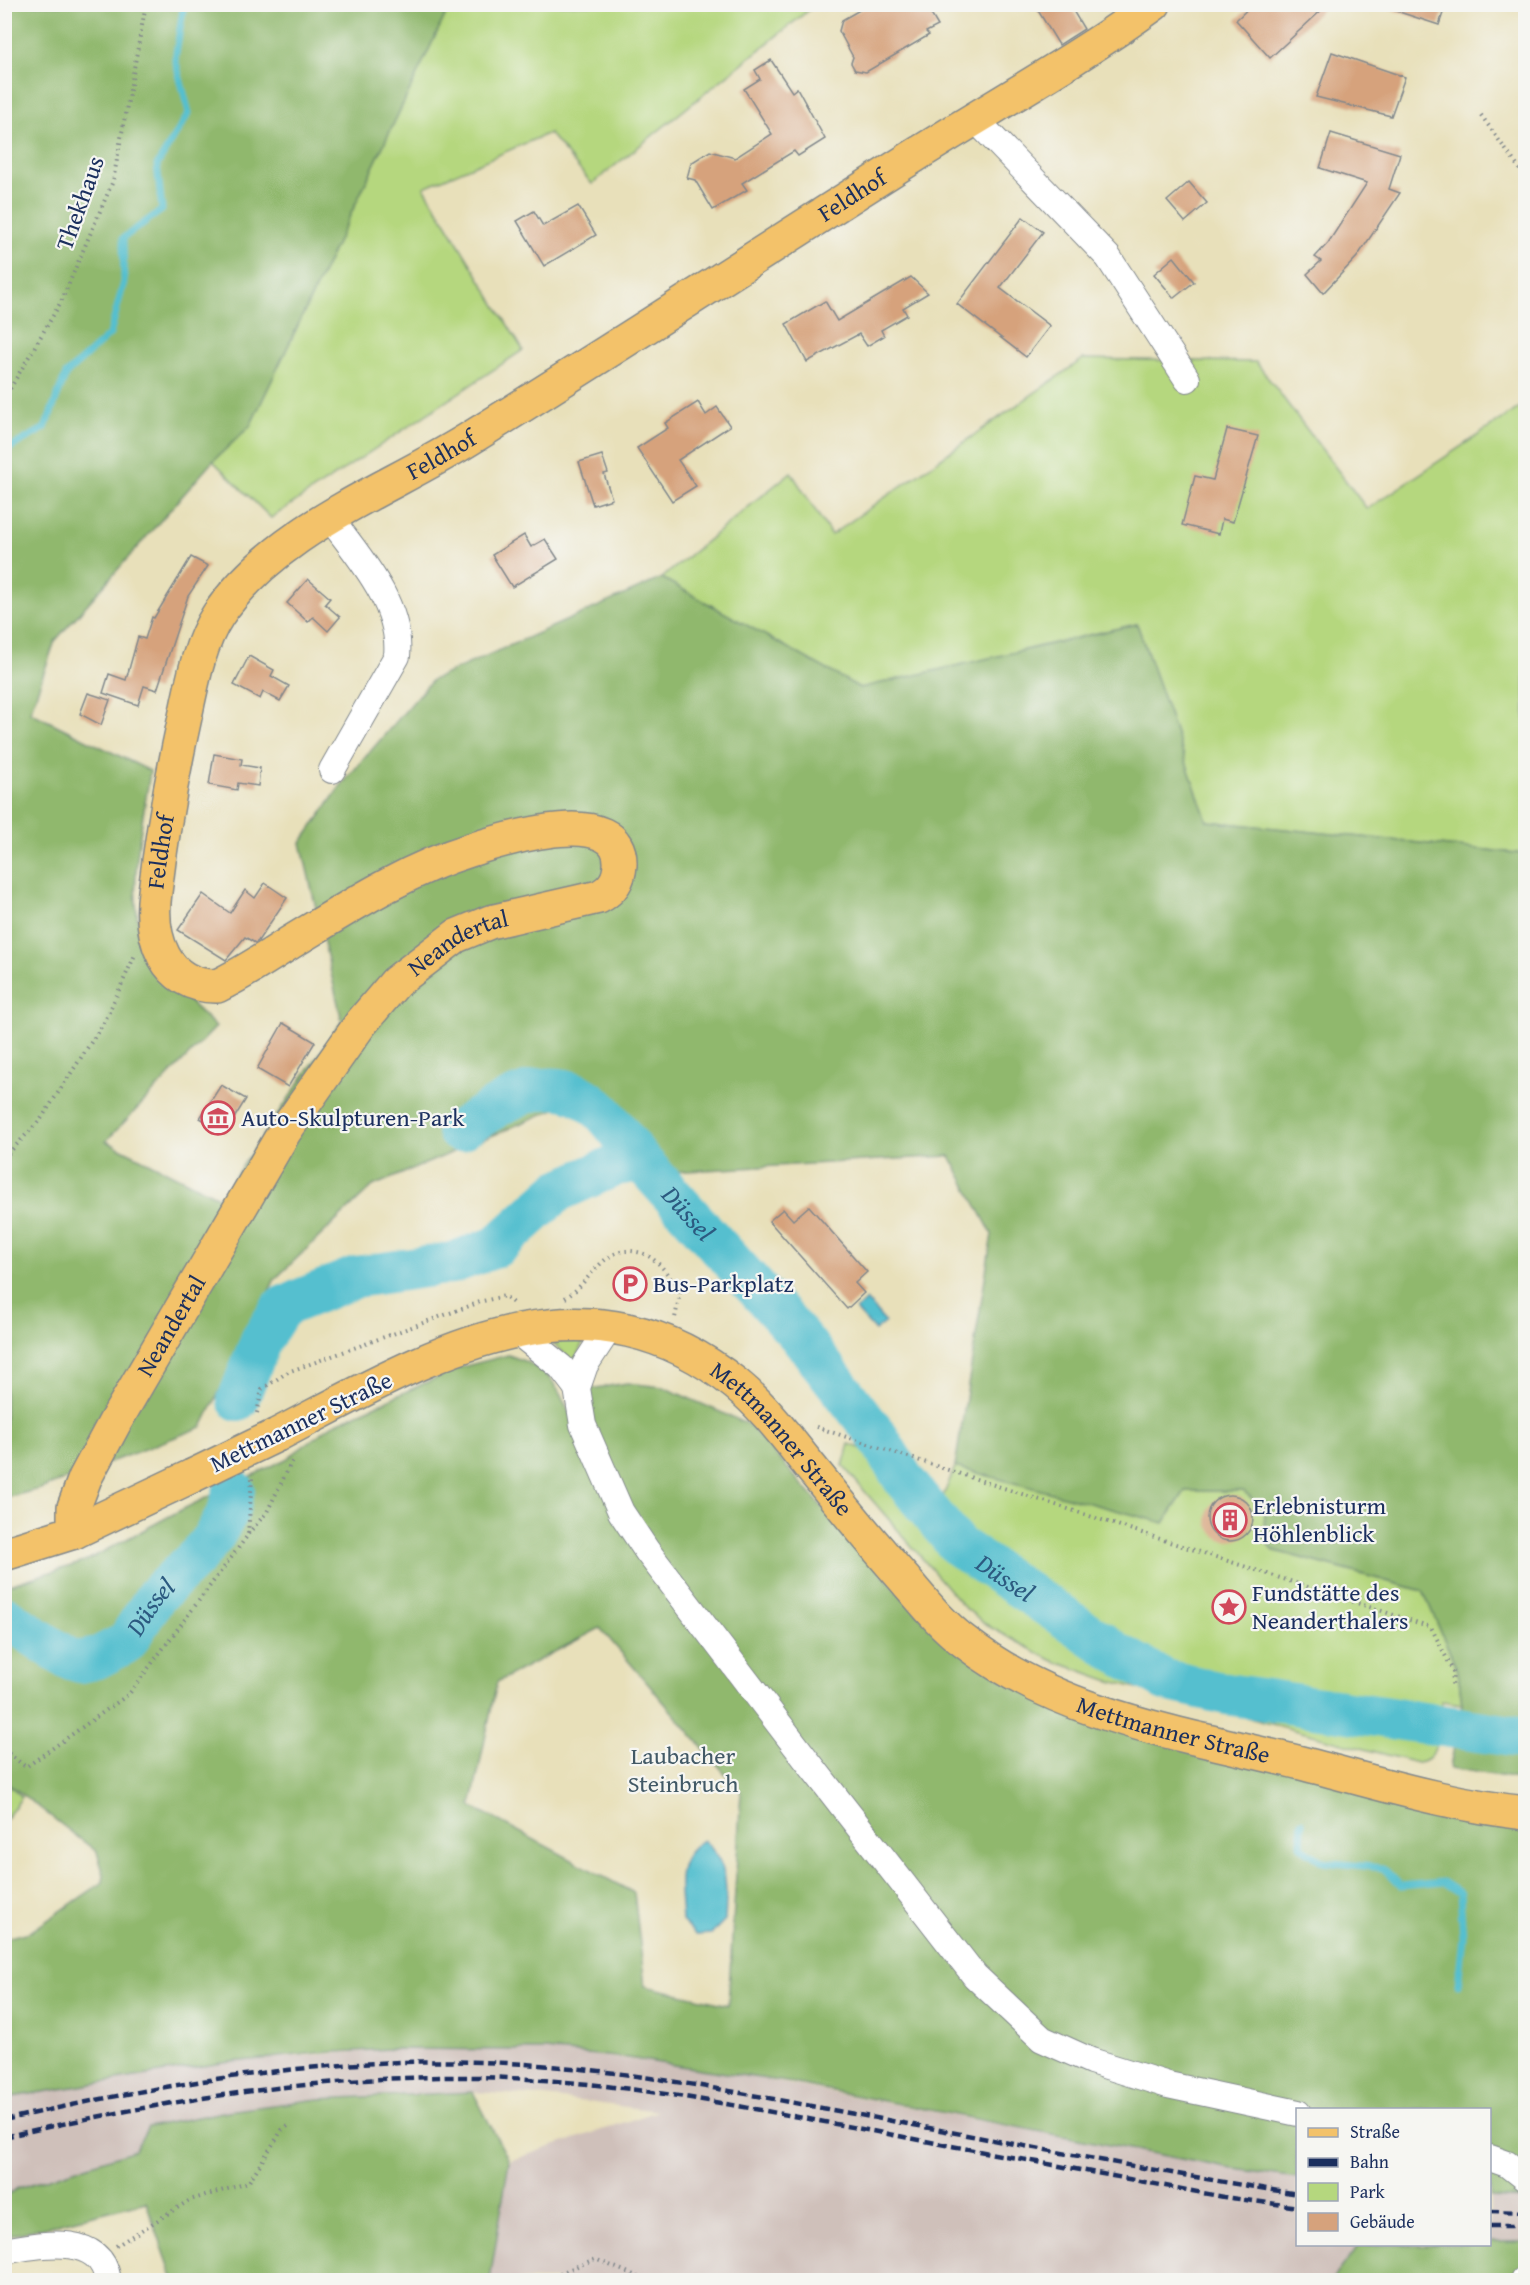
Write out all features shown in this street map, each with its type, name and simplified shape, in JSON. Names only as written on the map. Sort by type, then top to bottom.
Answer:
[{"type":"main road","name":"Feldhof","points":[[164,956],[157,943],[152,916],[162,832],[195,669],[217,617],[250,576],[330,518],[464,442],[1154,4]]},
{"type":"main road","name":"Neandertal","points":[[74,1532],[74,1507],[85,1478],[115,1422],[285,1131],[361,1023],[396,982],[456,936],[490,922],[588,899],[610,891],[617,880],[619,857],[609,838],[599,831],[585,828],[520,837],[470,850],[380,889],[217,986],[202,986],[190,982],[177,973],[164,956]]},
{"type":"main road","name":"Mettmanner Straße","points":[[4,1554],[74,1532],[192,1476],[267,1424],[440,1356],[516,1311],[563,1323],[610,1327],[652,1337],[694,1355],[739,1387],[783,1434],[928,1606],[963,1641],[1008,1672],[1065,1699],[1129,1720],[1438,1798],[1526,1813]]},
{"type":"lane","points":[[974,118],[1108,256],[1187,378]]},
{"type":"lane","points":[[330,518],[364,564],[386,602],[399,637],[397,656],[332,770]]},
{"type":"lane","points":[[516,1311],[576,1388],[583,1425],[621,1512],[805,1758],[975,1976],[1042,2040],[1091,2061],[1168,2085],[1296,2113]]},
{"type":"lane","points":[[576,1388],[585,1365],[610,1327]]},
{"type":"lane","points":[[1491,2158],[1507,2164],[1526,2179]]},
{"type":"lane","points":[[4,2251],[45,2244],[72,2245],[89,2251],[104,2270]]},
{"type":"path","name":"Thekhaus","points":[[4,399],[61,302],[112,181],[146,4]]},
{"type":"path","points":[[1481,115],[1526,178]]},
{"type":"path","points":[[4,1158],[41,1119],[105,1021],[152,916]]},
{"type":"path","points":[[563,1299],[611,1255],[625,1249],[644,1253],[668,1275],[680,1293],[675,1317],[680,1322]]},
{"type":"path","points":[[267,1424],[262,1389],[288,1372],[500,1296],[516,1311]]},
{"type":"path","points":[[825,1430],[1431,1627],[1453,1671],[1452,1689]]},
{"type":"path","points":[[248,1535],[252,1474]]},
{"type":"path","points":[[4,1750],[26,1767],[124,1698],[274,1499]]},
{"type":"path","points":[[104,2270],[126,2238],[190,2200],[249,2183],[282,2130],[288,2126]]},
{"type":"path","points":[[543,2280],[595,2259],[646,2280]]},
{"type":"shaded area","points":[[390,2049],[545,2050],[708,2069],[1227,2168],[1296,2178],[1296,2246],[1358,2246],[1332,2280],[490,2280],[509,2161],[658,2111],[538,2096],[473,2092],[319,2099],[228,2111],[148,2127],[135,2150],[17,2189],[5,2196],[5,2098],[222,2063]]},
{"type":"shaded area","points":[[1491,2197],[1525,2199],[1525,2242],[1491,2242]]},
{"type":"green space","points":[[5,5],[450,5],[250,426],[213,461],[55,641],[30,712],[150,771],[136,875],[139,927],[147,950],[160,971],[216,1027],[106,1141],[220,1198],[342,1021],[301,843],[342,784],[432,680],[662,578],[860,688],[1137,624],[1207,821],[1525,854],[1525,1780],[1450,1768],[1462,1704],[1458,1671],[1423,1591],[1272,1550],[1264,1538],[1265,1509],[1243,1491],[1185,1491],[1164,1523],[955,1467],[992,1234],[950,1156],[670,1172],[588,1095],[373,1186],[275,1279],[202,1427],[40,1489],[5,1498]]},
{"type":"green space","points":[[450,5],[815,5],[592,184],[549,133],[424,187],[523,350],[271,518],[213,461],[250,426]]},
{"type":"green space","points":[[1083,359],[1256,362],[1367,509],[1525,404],[1525,854],[1207,821],[1137,624],[860,688],[662,578],[791,472],[831,535]]},
{"type":"green space","points":[[584,1340],[575,1360],[570,1360],[552,1341]]},
{"type":"green space","name":"Laubacher Steinbruch","points":[[508,1355],[531,1364],[547,1376],[559,1392],[570,1414],[590,1389],[627,1383],[663,1387],[748,1424],[918,1614],[1004,1681],[1525,1825],[1525,2199],[1491,2197],[1491,2108],[1296,2108],[1296,2178],[1227,2168],[786,2082],[627,2058],[545,2050],[390,2049],[318,2053],[222,2063],[5,2098],[5,1938],[30,1932],[103,1882],[104,1875],[97,1852],[5,1781],[5,1760],[8,1759],[4,1743],[5,1586],[84,1562],[179,1511],[286,1459],[332,1425],[458,1368]],"holes":[[[600,1628],[741,1792],[728,2005],[645,1986],[634,1893],[471,1806],[497,1682]]]},
{"type":"green space","points":[[849,1444],[909,1466],[940,1504],[955,1467],[1164,1523],[1185,1491],[1243,1491],[1265,1509],[1264,1538],[1272,1550],[1423,1591],[1458,1671],[1462,1704],[1442,1701],[1436,1748],[1425,1760],[1417,1763],[1107,1680],[1051,1660],[990,1627],[964,1607],[843,1466]]},
{"type":"green space","points":[[5,1781],[22,1797],[5,1820]]},
{"type":"green space","points":[[473,2092],[509,2161],[490,2280],[174,2280],[146,2202],[5,2237],[5,2196],[16,2189],[135,2150],[148,2127],[228,2111],[319,2099]]},
{"type":"green space","points":[[1491,2242],[1525,2242],[1525,2280],[1332,2280],[1358,2246],[1491,2246]]},
{"type":"water","points":[[866,1300],[885,1322],[875,1331],[856,1310]]},
{"type":"water","points":[[703,1840],[718,1857],[725,1876],[725,1920],[711,1934],[696,1935],[682,1921],[680,1876],[686,1857]]},
{"type":"building","points":[[870,4],[925,4],[938,26],[926,32],[929,35],[866,72],[855,70],[851,63],[853,57],[839,31],[842,20]]},
{"type":"building","points":[[1034,4],[1069,4],[1084,29],[1059,45]]},
{"type":"building","points":[[1253,4],[1328,4],[1270,58],[1236,20]]},
{"type":"building","points":[[1388,4],[1446,4],[1439,25],[1387,8]]},
{"type":"building","points":[[1332,52],[1405,77],[1391,116],[1316,97]]},
{"type":"building","points":[[771,60],[792,92],[797,88],[825,139],[798,156],[794,151],[742,183],[747,190],[713,210],[695,180],[687,178],[691,163],[710,151],[735,158],[772,134],[744,89],[760,79],[755,70]]},
{"type":"building","points":[[1331,133],[1400,154],[1389,189],[1400,193],[1357,257],[1323,293],[1307,274],[1321,261],[1315,257],[1328,243],[1367,183],[1320,168]]},
{"type":"building","points":[[1189,182],[1207,203],[1185,222],[1167,201]]},
{"type":"building","points":[[578,206],[596,235],[544,266],[517,221],[534,211],[543,226]]},
{"type":"building","points":[[1023,217],[1043,232],[1000,288],[1050,326],[1026,357],[957,304]]},
{"type":"building","points":[[1174,257],[1194,282],[1174,298],[1154,274]]},
{"type":"building","points":[[911,277],[928,293],[903,308],[907,315],[881,330],[884,336],[867,346],[859,334],[807,362],[786,324],[825,301],[837,321]]},
{"type":"building","points":[[698,402],[706,415],[717,407],[730,426],[678,460],[696,486],[672,501],[637,448],[668,428],[665,423]]},
{"type":"building","points":[[1227,429],[1258,436],[1233,522],[1222,519],[1219,534],[1182,525],[1195,476],[1213,480]]},
{"type":"building","points":[[602,455],[608,473],[604,474],[612,499],[593,505],[579,462]]},
{"type":"building","points":[[524,535],[531,547],[545,539],[558,559],[512,587],[492,555]]},
{"type":"building","points":[[191,557],[208,566],[188,596],[157,690],[144,686],[138,705],[103,693],[109,674],[126,680],[138,637],[145,639],[152,617],[154,618]]},
{"type":"building","points":[[308,579],[330,598],[325,604],[340,617],[328,631],[313,617],[308,622],[287,603]]},
{"type":"building","points":[[249,656],[274,670],[271,676],[289,686],[280,701],[263,692],[260,699],[234,685]]},
{"type":"building","points":[[88,693],[110,700],[101,725],[80,714]]},
{"type":"building","points":[[214,754],[242,759],[241,765],[260,768],[258,786],[238,783],[237,790],[209,785]]},
{"type":"building","points":[[265,883],[287,898],[258,941],[255,943],[245,937],[226,960],[178,930],[203,894],[230,913],[245,890],[255,898]]},
{"type":"building","points":[[283,1023],[315,1042],[288,1087],[257,1069]]},
{"type":"building","points":[[221,1085],[246,1099],[225,1133],[200,1118]]},
{"type":"building","points":[[809,1206],[867,1272],[855,1283],[864,1293],[847,1309],[769,1221],[783,1209],[793,1220]]},
{"type":"building","name":"Erlebnisturm Höhlenblick","points":[[1230,1495],[1246,1502],[1253,1518],[1246,1534],[1230,1541],[1214,1534],[1207,1518],[1214,1502]]},
{"type":"waterway","points":[[4,451],[45,428],[66,374],[110,334],[124,282],[123,238],[162,210],[157,165],[189,113],[175,59],[184,4]]},
{"type":"waterway","name":"Düssel","points":[[458,1131],[511,1099],[529,1092],[547,1089],[565,1090],[583,1097],[601,1111],[641,1161]]},
{"type":"waterway","name":"Düssel","points":[[238,1400],[261,1340],[282,1307],[356,1277],[452,1263],[496,1247],[558,1191],[616,1165],[641,1161],[803,1340],[878,1437],[904,1480],[958,1546],[1119,1654],[1165,1680],[1226,1694],[1526,1738]]},
{"type":"waterway","name":"Düssel","points":[[4,1616],[67,1658],[80,1662],[97,1658],[126,1643],[156,1596],[198,1556],[214,1536],[228,1512],[234,1490]]},
{"type":"waterway","points":[[1302,1822],[1301,1847],[1323,1862],[1383,1868],[1401,1886],[1443,1882],[1460,1893],[1463,1937],[1458,1985]]},
{"type":"railway","points":[[4,2120],[122,2095],[300,2069],[420,2062],[525,2064],[615,2073],[704,2087],[1125,2165],[1296,2194]]},
{"type":"railway","points":[[4,2137],[121,2112],[299,2086],[358,2080],[418,2078],[524,2079],[617,2087],[709,2101],[1224,2197],[1296,2207]]},
{"type":"railway","points":[[1491,2211],[1526,2212]]},
{"type":"railway","points":[[1491,2226],[1526,2226]]},
{"type":"place","name":"Auto-Skulpturen-Park","points":[[218,1118]]},
{"type":"place","name":"Bus-Parkplatz","points":[[630,1284]]},
{"type":"place","name":"Erlebnisturm Höhlenblick","points":[[1230,1520]]},
{"type":"place","name":"Fundstätte des Neanderthalers","points":[[1229,1607]]}]
